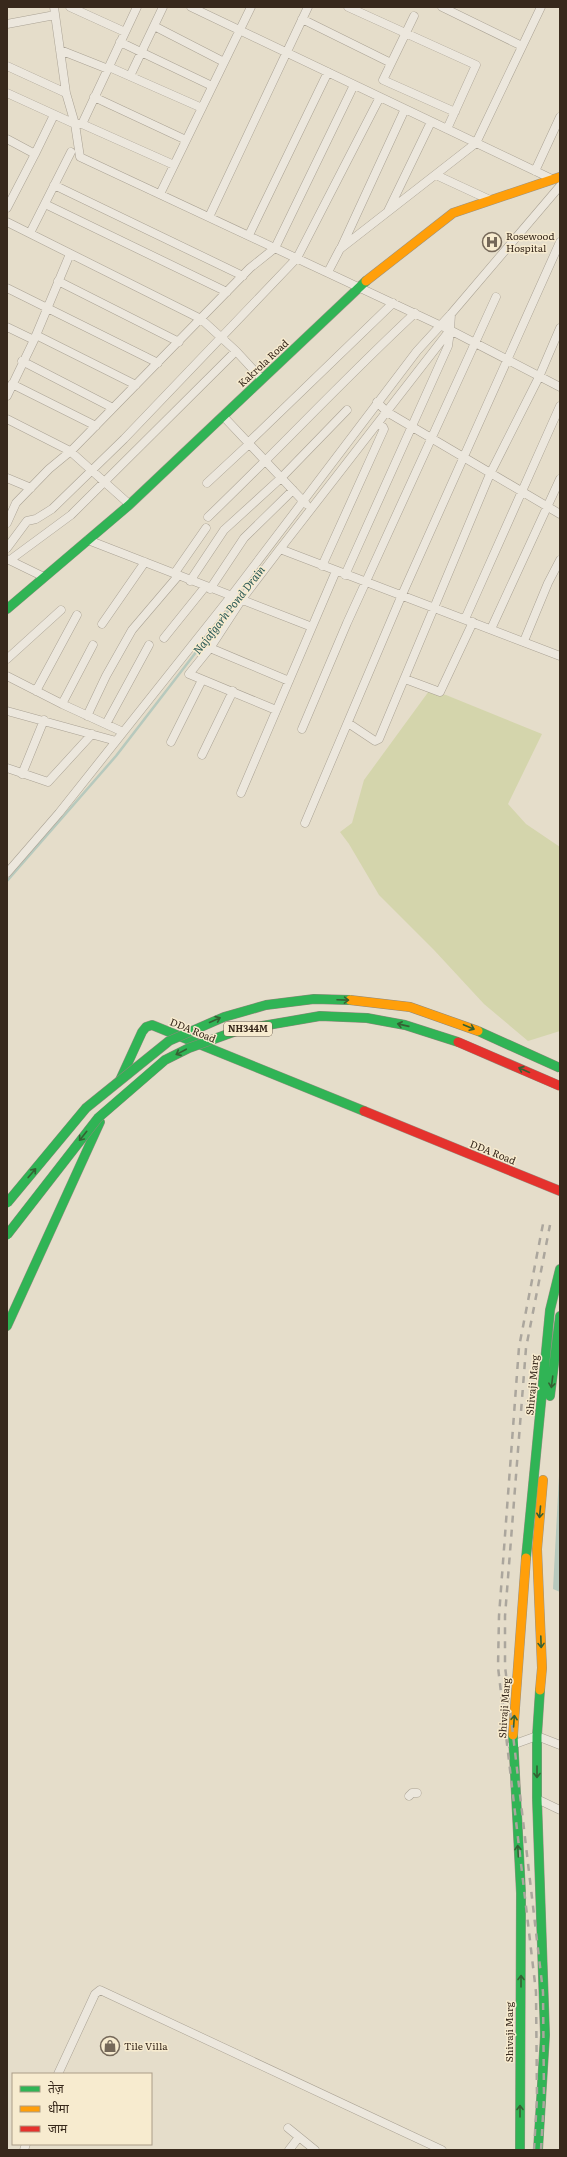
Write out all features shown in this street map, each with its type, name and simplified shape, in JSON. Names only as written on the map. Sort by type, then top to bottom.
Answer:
[{"type":"main road","name":"Kakrola Road","points":[[7,609],[129,504],[359,287],[453,213],[556,178]]},
{"type":"main road","name":"NH344M","points":[[7,1203],[86,1108],[169,1041],[224,1017],[266,1005],[314,999],[362,1001],[410,1007],[466,1026],[560,1068]]},
{"type":"main road","name":"NH344M","points":[[7,1235],[98,1118],[165,1060],[189,1048],[239,1030],[320,1016],[375,1020],[404,1025],[463,1043],[560,1086]]},
{"type":"main road","name":"DDA Road","points":[[7,1326],[142,1032],[146,1027],[152,1025],[560,1191]]},
{"type":"main road","name":"Shivaji Marg","points":[[520,2150],[521,1893],[512,1745],[527,1548],[550,1310],[560,1269]]},
{"type":"main road","name":"Shivaji Marg","points":[[538,2150],[545,2035],[537,1799],[537,1736],[542,1668],[537,1549],[549,1405],[560,1316]]},
{"type":"street","points":[[70,7],[125,32]]},
{"type":"street","points":[[130,76],[163,7]]},
{"type":"street","points":[[191,7],[535,171],[556,178]]},
{"type":"street","points":[[160,194],[251,7]]},
{"type":"street","points":[[209,216],[308,7]]},
{"type":"street","points":[[348,7],[476,65],[447,129]]},
{"type":"street","points":[[442,7],[522,46]]},
{"type":"street","points":[[340,249],[476,143],[541,7]]},
{"type":"street","points":[[78,124],[94,97],[135,8]]},
{"type":"street","points":[[7,24],[54,11],[66,93],[78,124],[80,157],[415,313],[560,387]]},
{"type":"street","points":[[414,16],[383,78],[384,81],[455,112]]},
{"type":"street","points":[[302,19],[391,63]]},
{"type":"street","points":[[154,26],[224,62]]},
{"type":"street","points":[[120,42],[212,86]]},
{"type":"street","points":[[60,50],[130,76],[202,108]]},
{"type":"street","points":[[7,66],[66,93]]},
{"type":"street","points":[[249,235],[328,72]]},
{"type":"street","points":[[7,523],[16,503],[96,426],[243,276],[275,248],[354,85]]},
{"type":"street","points":[[7,93],[54,115],[174,165]]},
{"type":"street","points":[[94,97],[186,140]]},
{"type":"street","points":[[7,548],[27,521],[36,519],[52,509],[124,439],[297,258],[380,97]]},
{"type":"street","points":[[328,272],[405,109]]},
{"type":"street","points":[[7,208],[36,154],[54,115]]},
{"type":"street","points":[[535,171],[560,118]]},
{"type":"street","points":[[386,214],[431,122]]},
{"type":"street","points":[[7,139],[36,154]]},
{"type":"street","points":[[30,233],[70,152]]},
{"type":"street","points":[[436,175],[490,200]]},
{"type":"street","points":[[54,185],[243,276]]},
{"type":"street","points":[[276,710],[189,674],[203,643],[237,597],[280,549],[307,505],[377,424],[382,407],[417,351],[451,314],[560,186]]},
{"type":"street","points":[[45,204],[227,292]]},
{"type":"street","points":[[7,222],[201,319],[236,351],[262,379]]},
{"type":"street","points":[[305,823],[402,597],[560,242]]},
{"type":"street","points":[[70,254],[46,308],[35,338],[9,389],[96,426]]},
{"type":"street","points":[[58,280],[179,342]]},
{"type":"street","points":[[7,288],[158,363]]},
{"type":"street","points":[[302,729],[347,623],[496,297]]},
{"type":"street","points":[[207,483],[393,303]]},
{"type":"street","points":[[208,517],[266,462],[356,367],[415,313]]},
{"type":"street","points":[[345,575],[410,426],[448,346],[451,314]]},
{"type":"street","points":[[7,327],[35,338],[136,385]]},
{"type":"street","points":[[348,723],[378,741],[436,608],[490,474],[538,377],[560,328]]},
{"type":"street","points":[[7,873],[59,813],[123,732],[203,643],[382,407],[450,330]]},
{"type":"street","points":[[44,577],[9,560],[71,515],[236,351]]},
{"type":"street","points":[[22,362],[113,408]]},
{"type":"street","points":[[405,679],[440,692],[521,492],[560,406]]},
{"type":"street","points":[[382,407],[410,426],[560,514]]},
{"type":"street","points":[[190,581],[224,530],[281,478],[347,410]]},
{"type":"street","points":[[223,416],[307,505]]},
{"type":"street","points":[[7,419],[70,451],[129,504]]},
{"type":"street","points":[[322,566],[384,429],[377,424]]},
{"type":"street","points":[[7,478],[31,488]]},
{"type":"street","points":[[491,629],[560,479]]},
{"type":"street","points":[[164,638],[207,588],[244,538],[293,490]]},
{"type":"street","points":[[87,716],[106,676],[132,630],[176,575],[206,528]]},
{"type":"street","points":[[88,540],[207,588],[237,597],[312,627]]},
{"type":"street","points":[[280,549],[402,597],[469,620],[560,656]]},
{"type":"street","points":[[524,641],[548,583],[560,560]]},
{"type":"street","points":[[102,624],[145,562]]},
{"type":"street","points":[[241,793],[336,571]]},
{"type":"street","points":[[7,658],[61,610]]},
{"type":"street","points":[[36,691],[77,615]]},
{"type":"street","points":[[203,643],[289,681]]},
{"type":"street","points":[[62,704],[93,645]]},
{"type":"street","points":[[106,724],[149,645]]},
{"type":"street","points":[[7,676],[62,704],[123,732]]},
{"type":"street","points":[[171,742],[202,680]]},
{"type":"street","points":[[202,755],[233,691]]},
{"type":"street","points":[[7,711],[116,741]]},
{"type":"street","points":[[22,774],[44,720]]},
{"type":"street","points":[[7,768],[48,782],[92,734]]},
{"type":"street","points":[[512,1745],[537,1736],[560,1745]]},
{"type":"street","points":[[537,1799],[559,1807]]},
{"type":"street","points":[[58,2073],[95,1994],[100,1990],[442,2150]]},
{"type":"street","points":[[288,2128],[315,2150]]},
{"type":"street","points":[[289,2150],[299,2137]]},
{"type":"green space","points":[[429,691],[446,695],[542,734],[508,804],[526,824],[560,847],[560,1031],[528,1041],[484,1004],[434,950],[379,895],[349,844],[340,832],[352,823],[364,780]]},
{"type":"shaded area","points":[[560,1457],[560,1592],[553,1589]]},
{"type":"waterway","name":"Najafgarh Pond Drain","points":[[7,881],[116,756],[237,599]]},
{"type":"railway","points":[[534,2150],[537,2098],[536,1992],[498,1667],[499,1616],[519,1347],[543,1224]]},
{"type":"railway","points":[[541,2150],[544,2098],[543,1992],[505,1666],[505,1616],[526,1348],[550,1225]]},
{"type":"traffic: fast","points":[[7,609],[128,506],[366,281]]},
{"type":"traffic: fast","points":[[7,1203],[86,1108],[169,1041],[224,1017],[266,1005],[314,999],[350,1000]]},
{"type":"traffic: fast","points":[[7,1235],[98,1118],[165,1060],[189,1048],[239,1030],[320,1016],[367,1018],[405,1025],[458,1042]]},
{"type":"traffic: fast","points":[[120,1080],[142,1032],[146,1027],[152,1025],[364,1111]]},
{"type":"traffic: fast","points":[[478,1031],[560,1068]]},
{"type":"traffic: fast","points":[[7,1326],[100,1122]]},
{"type":"traffic: fast","points":[[526,1558],[550,1310],[560,1269]]},
{"type":"traffic: fast","points":[[550,1396],[560,1316]]},
{"type":"traffic: fast","points":[[538,2150],[545,2035],[537,1799],[537,1736],[540,1690]]},
{"type":"traffic: fast","points":[[513,1735],[521,1893],[520,2150]]},
{"type":"traffic: slow","points":[[366,281],[453,213],[560,177]]},
{"type":"traffic: slow","points":[[350,1000],[410,1007],[478,1031]]},
{"type":"traffic: slow","points":[[540,1690],[542,1668],[537,1549],[543,1480]]},
{"type":"traffic: slow","points":[[513,1735],[526,1558]]},
{"type":"traffic: jam","points":[[458,1042],[560,1086]]},
{"type":"traffic: jam","points":[[364,1111],[560,1191]]},
{"type":"place","name":"Rosewood Hospital","points":[[492,242]]},
{"type":"place","name":"Tile Villa","points":[[110,2046]]}]
